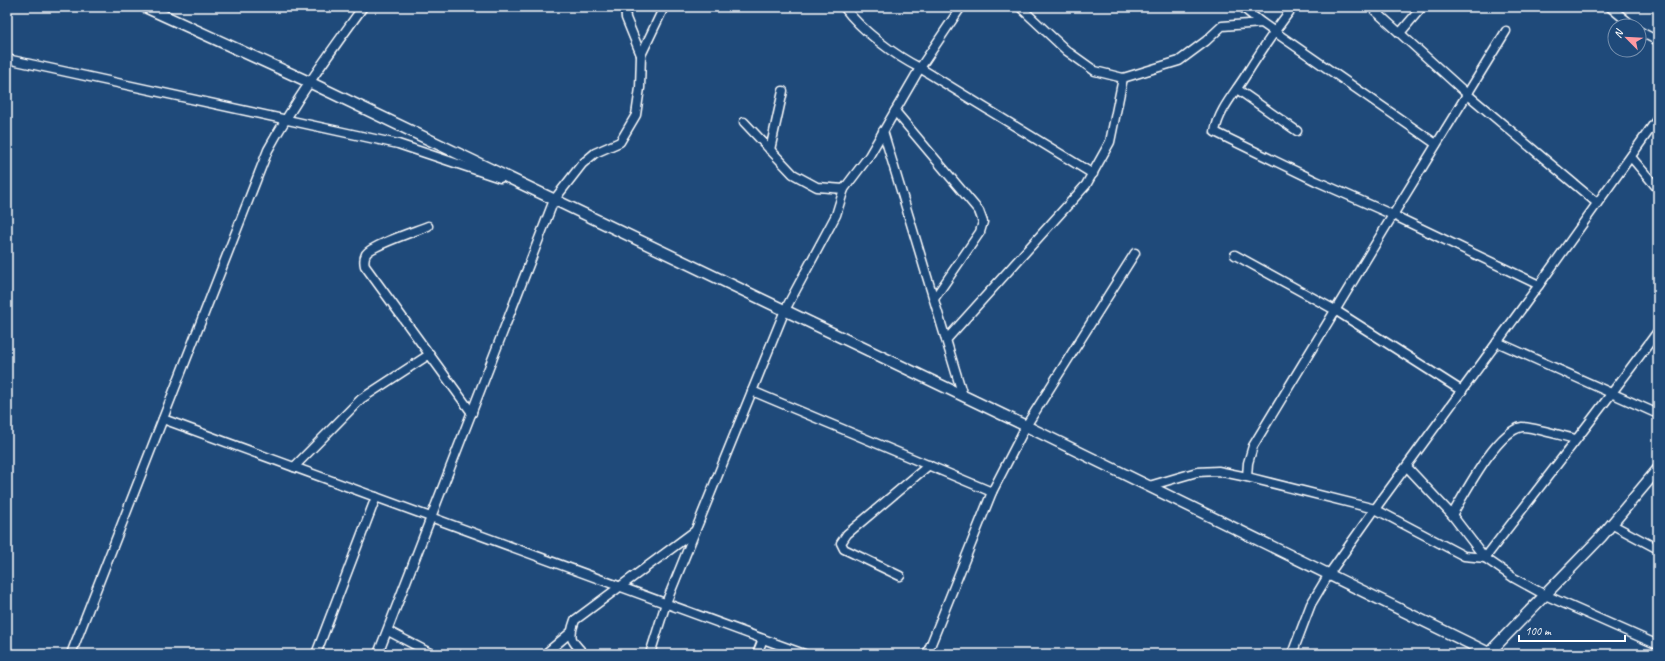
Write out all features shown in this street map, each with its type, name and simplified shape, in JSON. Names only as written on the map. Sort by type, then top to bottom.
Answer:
[{"type":"street","points":[[145,7],[309,82],[785,310],[1149,486],[1490,654],[1656,474]]},
{"type":"street","points":[[71,654],[268,150],[285,118],[363,7]]},
{"type":"street","points":[[378,654],[554,200],[582,164],[595,153],[620,142],[636,115],[640,88],[641,55],[626,18],[625,7]]},
{"type":"street","points":[[641,55],[664,7]]},
{"type":"street","points":[[844,7],[854,20],[905,60],[1093,174]]},
{"type":"street","points":[[650,654],[666,603],[785,310],[836,215],[844,189],[869,156],[920,68],[961,7]]},
{"type":"street","points":[[1020,7],[1067,51],[1089,67],[1095,71],[1123,78],[1179,61],[1206,41],[1222,26],[1262,23]]},
{"type":"street","points":[[1242,7],[1262,23],[1436,144]]},
{"type":"street","points":[[1293,7],[1236,89],[1216,122],[1215,132],[1539,285]]},
{"type":"street","points":[[1371,7],[1467,94],[1597,203]]},
{"type":"street","points":[[1400,33],[1422,7]]},
{"type":"street","points":[[1610,7],[1623,18]]},
{"type":"street","points":[[1247,477],[1248,462],[1253,446],[1506,31]]},
{"type":"street","points":[[1647,35],[1658,41]]},
{"type":"street","points":[[7,59],[83,77],[285,118],[398,144],[526,186]]},
{"type":"street","points":[[946,340],[1086,185],[1110,142],[1123,78]]},
{"type":"street","points":[[1236,89],[1297,131]]},
{"type":"street","points":[[770,150],[783,91]]},
{"type":"street","points":[[895,111],[979,211],[983,222],[980,232],[934,298]]},
{"type":"street","points":[[1292,654],[1311,604],[1329,574],[1498,342],[1658,118]]},
{"type":"street","points":[[744,122],[792,174],[817,187],[844,189]]},
{"type":"street","points":[[883,131],[963,396]]},
{"type":"street","points":[[1631,157],[1658,188]]},
{"type":"street","points":[[428,226],[375,248],[367,253],[364,260],[365,266],[472,413]]},
{"type":"street","points":[[927,654],[992,492],[1026,426],[1135,253]]},
{"type":"street","points":[[1235,255],[1335,310],[1462,391]]},
{"type":"street","points":[[1485,558],[1576,439],[1613,394],[1658,331]]},
{"type":"street","points":[[1498,342],[1658,414]]},
{"type":"street","points":[[294,467],[361,399],[430,354]]},
{"type":"street","points":[[752,391],[992,492]]},
{"type":"street","points":[[163,419],[804,654]]},
{"type":"street","points":[[1452,514],[1497,443],[1510,431],[1523,426],[1576,439]]},
{"type":"street","points":[[900,576],[844,549],[841,543],[847,534],[929,465]]},
{"type":"street","points":[[1407,467],[1452,514],[1485,558],[1514,578],[1545,595],[1658,645]]},
{"type":"street","points":[[1149,486],[1197,472],[1218,471],[1247,477],[1375,509],[1464,556],[1485,558]]},
{"type":"street","points":[[316,654],[376,497]]},
{"type":"street","points":[[1611,524],[1658,549]]},
{"type":"street","points":[[584,654],[571,641],[570,633],[575,620],[696,530]]},
{"type":"street","points":[[388,631],[432,654]]},
{"type":"street","points":[[545,654],[570,633]]},
{"type":"street","points":[[757,654],[763,639]]}]
